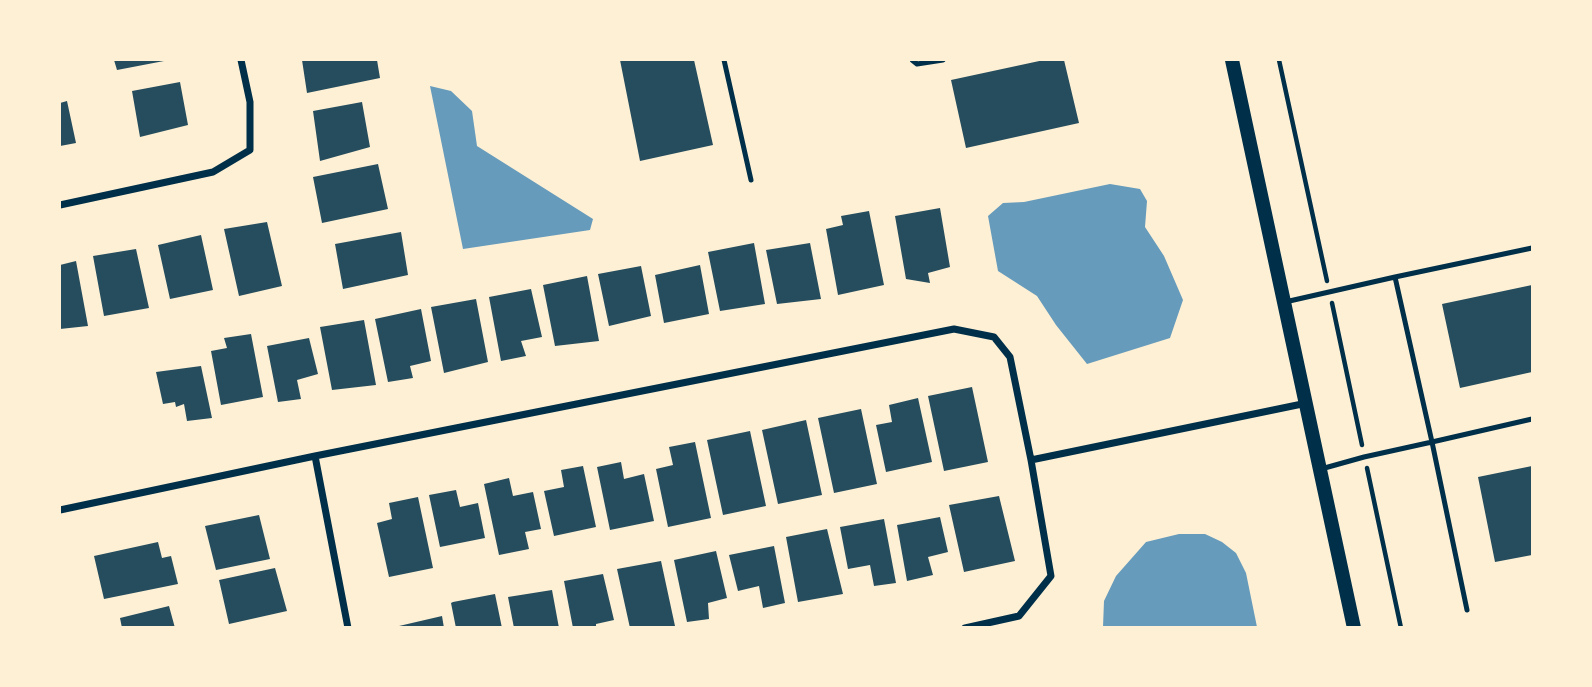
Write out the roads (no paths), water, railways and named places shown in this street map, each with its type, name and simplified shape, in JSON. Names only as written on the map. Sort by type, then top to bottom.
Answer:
[{"type":"main road","points":[[1232,60],[1354,628]]},
{"type":"street","points":[[60,205],[213,172],[250,150],[250,102],[242,60]]},
{"type":"street","points":[[60,510],[954,328],[994,337],[1010,357],[1051,576],[1019,616],[965,628]]},
{"type":"street","points":[[1031,460],[1307,403]]},
{"type":"street","points":[[315,456],[348,628]]},
{"type":"lane","points":[[724,60],[751,180]]},
{"type":"lane","points":[[912,60],[917,64],[943,60]]},
{"type":"lane","points":[[1285,302],[1532,248]]},
{"type":"lane","points":[[1395,277],[1467,610]]},
{"type":"lane","points":[[1321,469],[1532,419]]},
{"type":"water","points":[[430,86],[451,91],[472,111],[477,146],[593,219],[590,230],[463,249]]},
{"type":"water","points":[[1110,184],[1140,189],[1147,201],[1145,227],[1164,256],[1183,300],[1170,338],[1087,364],[1037,296],[998,271],[988,216],[1003,203],[1024,202]]},
{"type":"water","points":[[1179,534],[1205,534],[1236,553],[1246,573],[1257,627],[1103,627],[1104,601],[1116,576],[1146,542]]}]
